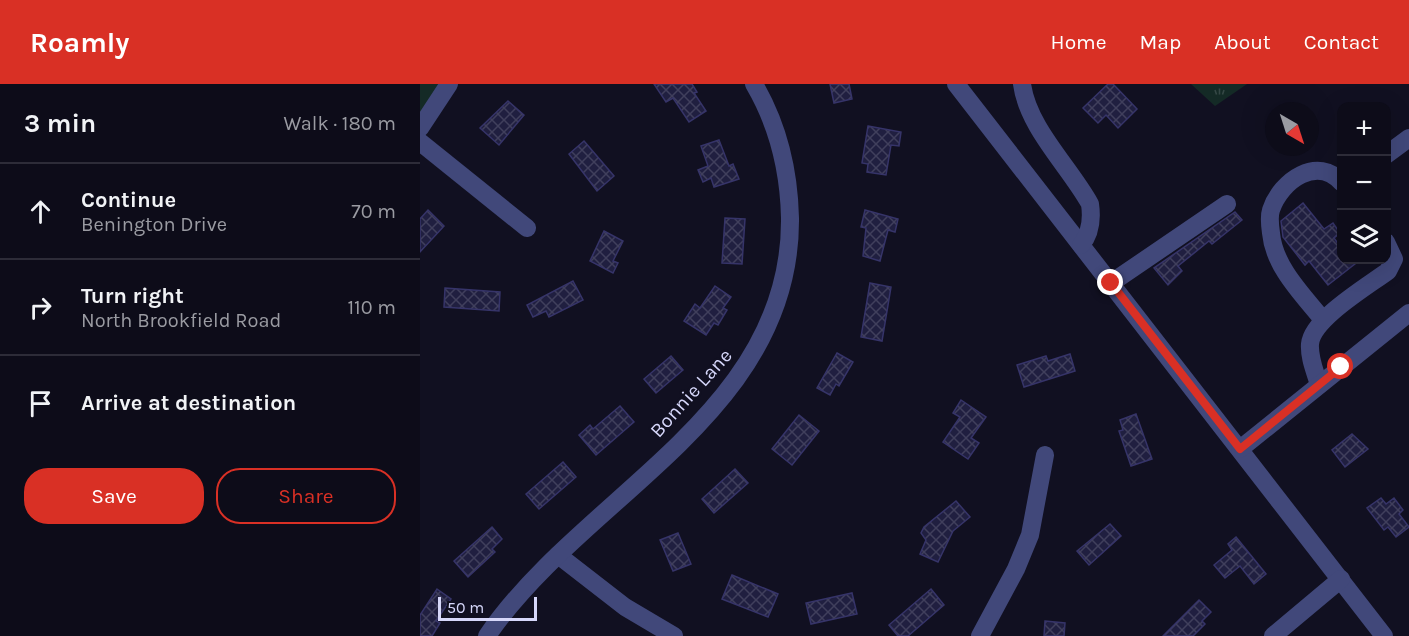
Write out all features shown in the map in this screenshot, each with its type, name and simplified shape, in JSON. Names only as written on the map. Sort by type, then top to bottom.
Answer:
[{"type":"street","points":[[420,128],[449,84]]},
{"type":"street","name":"Bonnie Lane","points":[[487,636],[528,583],[671,451],[721,400],[744,371],[772,318],[785,276],[789,202],[780,146],[765,103],[754,84]]},
{"type":"street","points":[[956,84],[1384,636]]},
{"type":"street","points":[[1023,84],[1024,97],[1033,115],[1090,204],[1092,216],[1081,245]]},
{"type":"street","points":[[1391,151],[1409,138]]},
{"type":"street","points":[[420,142],[527,228]]},
{"type":"street","points":[[1323,320],[1294,285],[1275,254],[1271,234],[1271,210],[1280,194],[1300,173],[1319,169],[1334,174],[1337,178]]},
{"type":"street","points":[[1111,283],[1227,204]]},
{"type":"street","points":[[1319,385],[1311,358],[1310,341],[1323,320],[1388,272],[1394,259],[1391,253]]},
{"type":"street","points":[[1240,449],[1409,313]]},
{"type":"street","points":[[980,636],[1016,569],[1030,535],[1045,454]]},
{"type":"street","points":[[558,555],[625,607],[674,636]]},
{"type":"street","points":[[1273,636],[1341,579]]},
{"type":"green space","points":[[420,84],[444,84],[420,119]]},
{"type":"green space","points":[[1191,84],[1247,84],[1215,106]]},
{"type":"building","points":[[654,84],[692,84],[697,92],[694,93],[706,111],[689,122],[673,98],[666,102]]},
{"type":"building","points":[[830,84],[849,84],[852,99],[834,103]]},
{"type":"building","points":[[1108,84],[1113,84],[1137,109],[1118,128],[1106,115],[1098,123],[1083,108]]},
{"type":"building","points":[[508,101],[524,115],[499,145],[480,128]]},
{"type":"building","points":[[868,126],[901,132],[899,146],[891,145],[886,175],[867,172],[868,164],[862,163]]},
{"type":"building","points":[[719,140],[729,166],[733,164],[739,179],[714,187],[711,178],[703,182],[698,170],[708,166],[701,146]]},
{"type":"building","points":[[584,141],[614,176],[597,191],[569,154]]},
{"type":"building","points":[[1303,203],[1324,229],[1333,223],[1337,229],[1337,236],[1334,238],[1337,242],[1337,264],[1355,264],[1328,285],[1309,261],[1305,265],[1283,237],[1281,221]]},
{"type":"building","points":[[428,210],[444,226],[420,252],[420,219]]},
{"type":"building","points":[[865,210],[898,219],[895,232],[888,230],[880,261],[863,256],[866,228],[861,227]]},
{"type":"building","points":[[1235,212],[1242,220],[1212,244],[1209,241],[1178,266],[1182,271],[1168,285],[1154,268]]},
{"type":"building","points":[[725,218],[745,219],[742,264],[722,263]]},
{"type":"building","points":[[604,231],[623,241],[613,261],[618,263],[613,273],[590,261]]},
{"type":"building","points":[[573,281],[583,300],[549,317],[546,311],[533,317],[527,305]]},
{"type":"building","points":[[870,283],[891,287],[882,341],[861,337]]},
{"type":"building","points":[[715,286],[731,297],[723,308],[727,310],[718,325],[714,323],[706,335],[684,321],[695,304],[700,308]]},
{"type":"building","points":[[445,288],[500,292],[499,311],[444,307]]},
{"type":"building","points":[[837,353],[853,362],[839,386],[836,384],[830,395],[817,388]]},
{"type":"building","points":[[1070,354],[1075,371],[1024,387],[1017,365],[1046,356],[1048,361]]},
{"type":"building","points":[[671,356],[683,370],[656,393],[644,379]]},
{"type":"building","points":[[961,400],[986,417],[971,438],[979,443],[968,459],[943,442],[960,417],[953,413]]},
{"type":"building","points":[[620,406],[634,422],[596,455],[579,435],[590,425],[593,429]]},
{"type":"building","points":[[1136,414],[1152,459],[1131,466],[1119,431],[1123,430],[1120,420]]},
{"type":"building","points":[[799,415],[819,431],[792,465],[772,449]]},
{"type":"building","points":[[1352,434],[1368,449],[1345,467],[1332,450]]},
{"type":"building","points":[[563,462],[576,477],[539,509],[526,494]]},
{"type":"building","points":[[735,469],[748,483],[714,513],[702,499]]},
{"type":"building","points":[[1381,498],[1386,504],[1394,498],[1403,510],[1399,514],[1409,527],[1396,537],[1388,527],[1384,530],[1367,508]]},
{"type":"building","points":[[956,501],[970,517],[953,531],[938,562],[920,554],[926,540],[921,533],[924,527]]},
{"type":"building","points":[[1110,524],[1121,536],[1089,565],[1077,551]]},
{"type":"building","points":[[492,527],[502,539],[492,549],[495,552],[468,577],[454,561]]},
{"type":"building","points":[[678,533],[691,564],[673,571],[660,540]]},
{"type":"building","points":[[1236,537],[1266,574],[1254,584],[1240,566],[1225,578],[1214,565],[1232,550],[1228,544]]},
{"type":"building","points":[[732,575],[778,594],[768,617],[722,599]]},
{"type":"building","points":[[437,589],[451,599],[436,621],[440,623],[432,636],[420,636],[420,615]]},
{"type":"building","points":[[931,589],[944,605],[908,636],[898,636],[889,625]]},
{"type":"building","points":[[852,593],[857,614],[811,624],[806,603]]},
{"type":"building","points":[[1199,600],[1211,612],[1202,621],[1205,624],[1193,636],[1163,636]]},
{"type":"building","points":[[1045,621],[1065,623],[1064,636],[1044,636]]},
{"type":"route","points":[[1111,283],[1240,449],[1341,367]]}]
